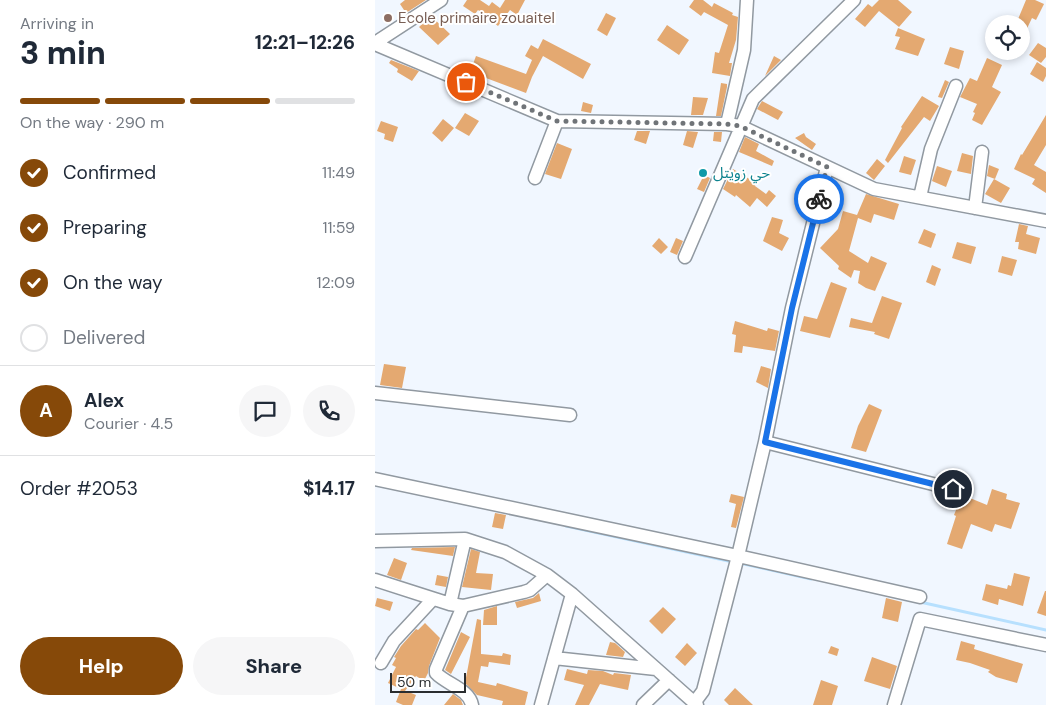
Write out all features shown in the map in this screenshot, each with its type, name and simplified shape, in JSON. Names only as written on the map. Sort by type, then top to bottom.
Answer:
[{"type":"street","points":[[375,44],[441,0]]},
{"type":"street","points":[[727,124],[744,50],[747,0]]},
{"type":"street","points":[[685,257],[753,99],[854,0]]},
{"type":"street","points":[[375,44],[557,121],[727,124],[740,126],[874,188],[1046,221]]},
{"type":"street","points":[[920,197],[931,149],[956,86]]},
{"type":"street","points":[[535,178],[557,121]]},
{"type":"street","points":[[975,208],[982,152]]},
{"type":"street","points":[[375,541],[465,539],[505,552],[547,574],[696,704],[703,691],[738,556],[765,442],[792,308],[827,167]]},
{"type":"street","points":[[375,393],[570,415]]},
{"type":"street","points":[[765,442],[953,489]]},
{"type":"street","points":[[375,480],[738,556],[920,597]]},
{"type":"street","points":[[465,539],[457,605],[436,669],[439,676],[465,693],[472,705]]},
{"type":"street","points":[[375,580],[457,605],[530,590],[547,574]]},
{"type":"street","points":[[541,705],[572,594]]},
{"type":"street","points":[[381,663],[394,641],[433,599]]},
{"type":"street","points":[[894,705],[920,619],[1046,645]]},
{"type":"street","points":[[555,658],[657,669]]},
{"type":"street","points":[[643,705],[669,680]]},
{"type":"building","points":[[405,0],[426,0],[406,13],[400,4]]},
{"type":"building","points":[[467,0],[480,0],[489,6],[492,2],[500,8],[505,0],[525,0],[517,15],[510,10],[498,26],[478,10],[475,14],[463,6]]},
{"type":"building","points":[[694,0],[703,0],[712,7],[714,3],[738,17],[736,40],[729,63],[732,63],[730,76],[712,73],[715,52],[719,53],[728,25],[704,12],[701,16],[689,7]]},
{"type":"building","points":[[879,0],[898,0],[912,12],[899,27],[879,11],[865,27],[855,19],[868,4],[872,7]]},
{"type":"building","points":[[1026,0],[1035,0],[1044,4],[1036,20],[1032,18],[1030,22],[1030,15],[1020,15]]},
{"type":"building","points":[[606,13],[616,18],[607,36],[597,30]]},
{"type":"building","points":[[431,16],[450,34],[438,45],[419,27]]},
{"type":"building","points":[[667,25],[689,40],[679,55],[657,40]]},
{"type":"building","points":[[898,28],[925,39],[918,56],[895,49],[900,37],[895,36]]},
{"type":"building","points":[[543,39],[591,64],[583,79],[543,56],[526,93],[470,72],[476,56],[526,74],[532,60],[525,56],[531,45],[538,49]]},
{"type":"building","points":[[1038,43],[1046,48],[1046,57],[1041,63],[1030,56]]},
{"type":"building","points":[[950,47],[964,51],[959,69],[944,64]]},
{"type":"building","points":[[774,56],[781,60],[765,76]]},
{"type":"building","points":[[391,60],[419,71],[412,81],[397,72],[398,69],[389,63]]},
{"type":"building","points":[[986,60],[991,60],[1002,65],[992,87],[1001,92],[982,125],[972,120],[977,104],[960,97],[970,78],[977,81]]},
{"type":"building","points":[[1037,62],[1046,68],[1046,76],[1043,82],[1030,74]]},
{"type":"building","points":[[945,80],[949,82],[942,98],[938,97]]},
{"type":"building","points":[[721,83],[727,84],[727,87],[721,116],[716,116]]},
{"type":"building","points":[[922,96],[939,106],[930,121],[924,117],[888,163],[885,160],[901,127]]},
{"type":"building","points":[[693,97],[708,98],[703,115],[691,115]]},
{"type":"building","points":[[762,101],[783,112],[778,120],[757,109]]},
{"type":"building","points":[[583,102],[593,105],[591,113],[581,111]]},
{"type":"building","points":[[465,113],[479,121],[469,136],[455,128]]},
{"type":"building","points":[[1046,115],[1046,145],[1034,165],[1046,172],[1046,193],[1032,184],[1035,179],[1014,169],[1021,154]]},
{"type":"building","points":[[443,119],[454,128],[442,142],[432,133]]},
{"type":"building","points":[[381,121],[398,127],[393,142],[384,139],[385,134],[377,131]]},
{"type":"building","points":[[637,131],[650,131],[646,144],[634,140]]},
{"type":"building","points":[[687,131],[698,132],[693,148],[683,145]]},
{"type":"building","points":[[714,132],[722,132],[721,142],[713,141]]},
{"type":"building","points":[[804,133],[806,137],[816,144],[812,150],[795,138]]},
{"type":"building","points":[[745,137],[759,144],[756,151],[774,161],[772,166],[739,152]]},
{"type":"building","points":[[557,143],[572,149],[561,179],[545,174]]},
{"type":"building","points":[[962,153],[973,156],[971,174],[957,171]]},
{"type":"building","points":[[904,156],[916,160],[911,175],[899,172]]},
{"type":"building","points":[[877,159],[885,166],[874,180],[866,173]]},
{"type":"building","points":[[989,165],[999,169],[995,179],[987,176]]},
{"type":"building","points":[[937,166],[952,171],[946,187],[932,181]]},
{"type":"building","points":[[733,169],[756,183],[755,186],[766,194],[769,190],[776,196],[767,207],[757,198],[750,207],[736,195],[735,197],[723,189]]},
{"type":"building","points":[[704,175],[710,178],[704,192],[697,189]]},
{"type":"building","points":[[994,179],[1010,188],[1001,203],[985,194]]},
{"type":"building","points":[[866,194],[899,204],[894,220],[874,214],[871,223],[858,218],[849,251],[868,263],[871,256],[887,263],[875,291],[858,283],[860,271],[854,270],[851,278],[838,269],[839,266],[820,248],[838,229],[843,211],[857,215]]},
{"type":"building","points":[[772,217],[783,220],[779,233],[789,238],[782,251],[763,241]]},
{"type":"building","points":[[1019,224],[1028,226],[1026,234],[1040,238],[1036,254],[1018,249],[1019,242],[1015,242]]},
{"type":"building","points":[[924,229],[936,234],[931,248],[918,243]]},
{"type":"building","points":[[659,238],[668,247],[661,254],[652,246]]},
{"type":"building","points":[[676,238],[683,241],[677,255],[670,252]]},
{"type":"building","points":[[957,242],[976,247],[971,264],[952,258]]},
{"type":"building","points":[[1002,256],[1017,260],[1012,276],[998,272]]},
{"type":"building","points":[[932,265],[941,269],[935,286],[926,282]]},
{"type":"building","points":[[831,282],[847,288],[830,338],[800,331],[804,316],[817,319]]},
{"type":"building","points":[[882,296],[902,303],[889,339],[874,334],[875,332],[849,327],[851,318],[872,323]]},
{"type":"building","points":[[735,321],[767,331],[768,328],[779,331],[775,351],[743,346],[742,353],[734,352],[736,335],[732,334]]},
{"type":"building","points":[[384,364],[406,367],[402,388],[380,385]]},
{"type":"building","points":[[761,366],[771,369],[768,388],[756,382]]},
{"type":"building","points":[[869,404],[882,410],[866,452],[851,448],[858,426]]},
{"type":"building","points":[[964,483],[973,486],[969,497],[965,496],[987,505],[992,489],[1007,494],[1006,499],[1020,503],[1011,529],[995,524],[992,532],[971,524],[962,549],[947,544]]},
{"type":"building","points":[[731,494],[744,497],[736,528],[731,527],[736,504],[729,502]]},
{"type":"building","points":[[495,513],[506,515],[503,529],[492,527]]},
{"type":"building","points":[[455,547],[453,556],[411,550],[412,548]]},
{"type":"building","points":[[471,549],[480,552],[476,573],[493,574],[491,590],[462,587]]},
{"type":"building","points":[[394,558],[407,563],[401,580],[387,575]]},
{"type":"building","points":[[1014,573],[1030,577],[1023,606],[999,599],[998,605],[982,600],[986,584],[1007,589],[1008,585],[1011,586]]},
{"type":"building","points":[[437,575],[448,577],[446,587],[435,585]]},
{"type":"building","points":[[1046,591],[1046,616],[1037,613]]},
{"type":"building","points":[[539,593],[541,601],[517,608],[515,602],[533,598]]},
{"type":"building","points":[[377,598],[393,602],[390,611],[375,606]]},
{"type":"building","points":[[886,598],[902,602],[898,622],[882,618]]},
{"type":"building","points":[[497,606],[497,625],[483,625],[484,610]]},
{"type":"building","points":[[663,607],[676,619],[662,634],[649,621]]},
{"type":"building","points":[[477,619],[481,620],[481,654],[502,656],[503,653],[511,655],[510,665],[489,662],[488,667],[481,666],[478,682],[496,686],[497,683],[528,692],[525,705],[502,705],[503,701],[477,695],[465,683]]},
{"type":"building","points":[[425,623],[440,638],[424,681],[416,676],[405,691],[388,683],[396,667],[392,665],[396,658],[394,657],[416,629],[418,630]]},
{"type":"building","points":[[461,632],[470,637],[451,674],[445,670]]},
{"type":"building","points":[[961,641],[975,645],[974,649],[1023,664],[1017,683],[996,677],[988,672],[990,670],[956,660]]},
{"type":"building","points":[[610,642],[615,643],[625,652],[623,657],[606,655]]},
{"type":"building","points":[[687,643],[697,653],[685,666],[675,657]]},
{"type":"building","points":[[831,646],[839,649],[837,656],[828,653]]},
{"type":"building","points":[[872,657],[897,666],[890,689],[864,681]]},
{"type":"building","points":[[567,669],[587,674],[588,670],[603,671],[613,675],[614,673],[631,675],[628,690],[600,684],[589,705],[575,705],[584,685],[564,680]]},
{"type":"building","points":[[821,680],[838,686],[832,705],[813,705]]},
{"type":"building","points":[[735,688],[753,705],[729,705],[724,700]]},
{"type":"building","points":[[401,689],[416,695],[412,705],[403,705],[396,702]]},
{"type":"building","points":[[453,694],[461,700],[463,705],[444,705]]},
{"type":"waterway","points":[[566,526],[733,562]]},
{"type":"waterway","points":[[744,564],[811,579]]},
{"type":"waterway","points":[[920,602],[1046,630]]},
{"type":"way so far","points":[[466,82],[557,121],[727,124],[740,126],[827,167],[819,199]]},
{"type":"place","name":"Ecole primaire zouaitel","points":[[388,18]]},
{"type":"place","name":"حي زويتل","points":[[703,173]]},
{"type":"route","points":[[819,199],[792,308],[765,442],[953,489]]}]
